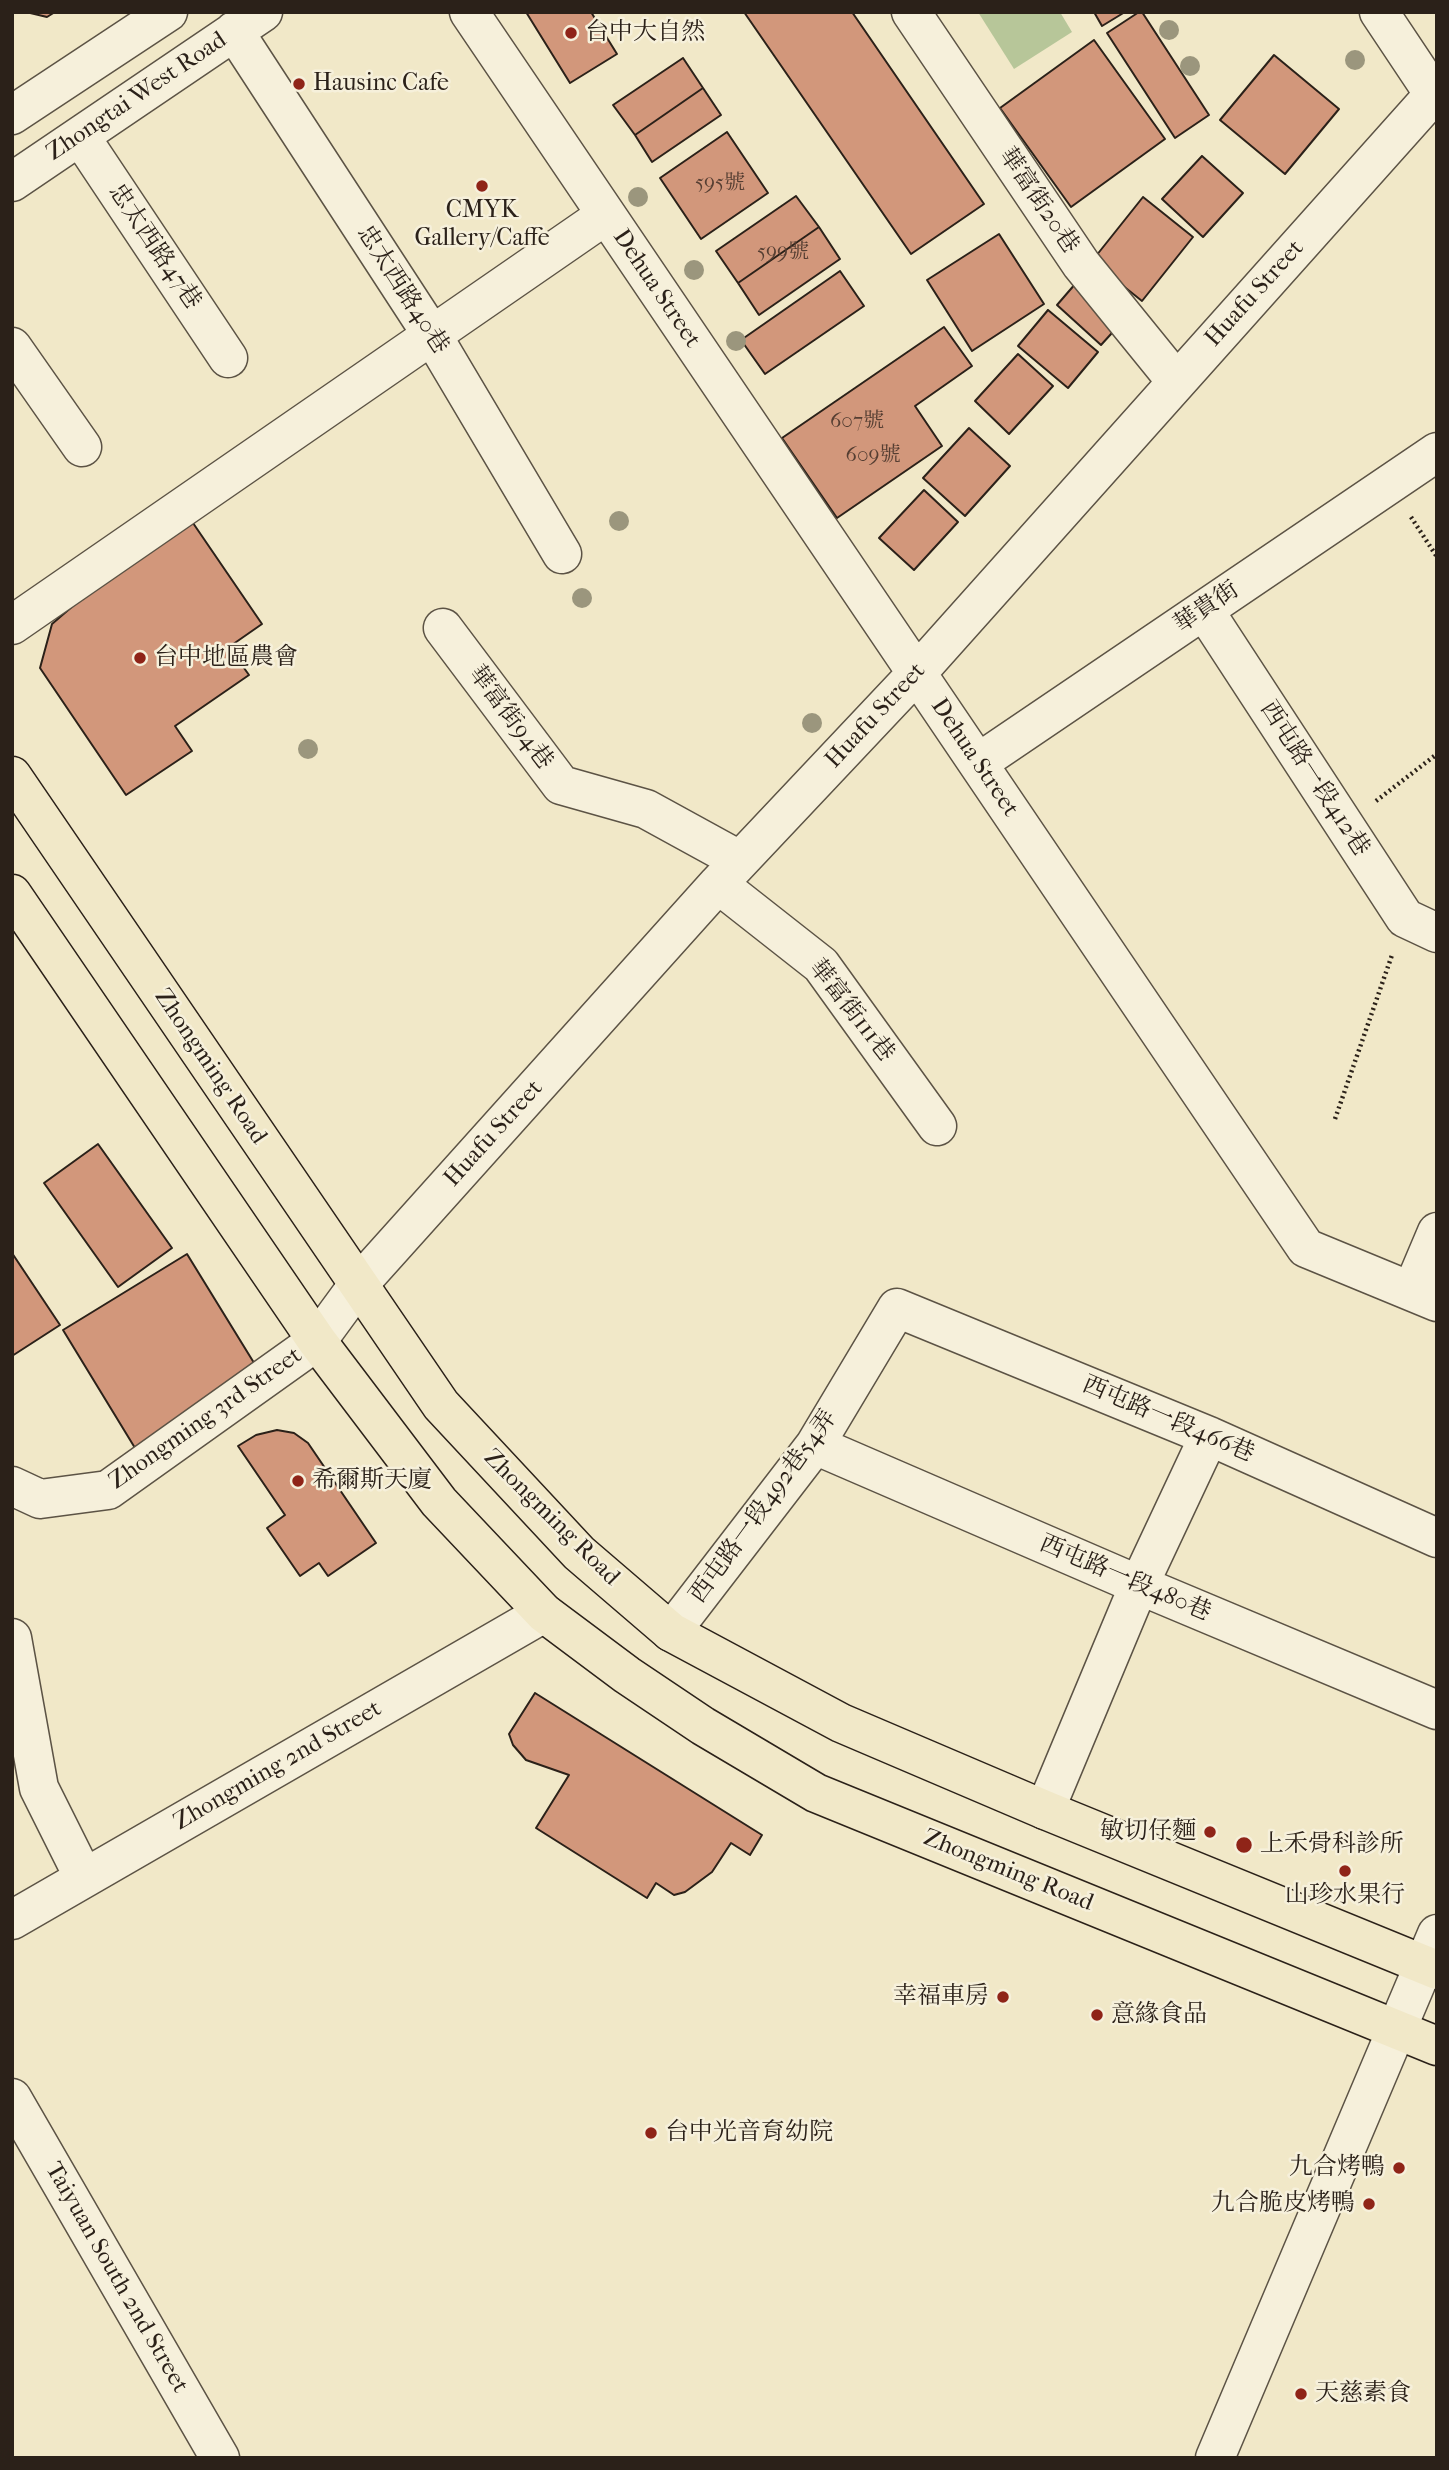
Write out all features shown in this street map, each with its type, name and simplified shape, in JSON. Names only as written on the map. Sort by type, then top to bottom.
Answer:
[{"type":"main road","name":"Zhongming Road","points":[[12,776],[441,1405],[579,1553],[671,1632],[841,1723],[1045,1810],[1432,1957]]},
{"type":"main road","name":"Zhongming Road","points":[[12,894],[317,1341],[439,1502],[544,1613],[627,1675],[703,1726],[816,1793],[1437,2046]]},
{"type":"street","points":[[12,115],[168,12]]},
{"type":"street","name":"Dehua Street","points":[[469,12],[1306,1248],[1424,1297]]},
{"type":"street","name":"華富街20巷","points":[[911,12],[1081,264],[1177,381]]},
{"type":"street","points":[[1379,12],[1436,95]]},
{"type":"street","name":"Zhongtai West Road","points":[[12,182],[248,22]]},
{"type":"street","name":"忠太西路40巷","points":[[248,22],[562,554]]},
{"type":"street","name":"Huafu Street","points":[[317,1341],[358,1285],[729,872],[916,674],[1436,95]]},
{"type":"street","name":"忠太西路47巷","points":[[80,136],[228,358]]},
{"type":"street","points":[[12,625],[606,215]]},
{"type":"street","points":[[12,347],[82,447]]},
{"type":"street","name":"華貴街","points":[[978,763],[1437,452]]},
{"type":"street","name":"西屯路一段412巷","points":[[1205,610],[1345,825],[1421,926]]},
{"type":"street","name":"華富街94巷","points":[[443,628],[561,785],[646,809],[729,872]]},
{"type":"street","name":"華富街111巷","points":[[729,872],[821,965],[937,1126]]},
{"type":"street","points":[[1424,1297],[1437,1231]]},
{"type":"street","name":"西屯路一段492巷54弄","points":[[671,1632],[815,1445],[897,1308]]},
{"type":"street","name":"西屯路一段466巷","points":[[897,1308],[1209,1436],[1437,1538]]},
{"type":"street","name":"Zhongming 3rd Street","points":[[12,1486],[40,1499],[108,1490],[317,1341]]},
{"type":"street","points":[[1045,1810],[1139,1586],[1209,1436]]},
{"type":"street","name":"西屯路一段480巷","points":[[815,1445],[1139,1586],[1437,1710]]},
{"type":"street","name":"Zhongming 2nd Street","points":[[12,1920],[544,1613]]},
{"type":"street","points":[[12,1638],[39,1788],[84,1878]]},
{"type":"street","points":[[1215,2458],[1396,2029],[1432,1957]]},
{"type":"street","name":"Taiyuan South 2nd Street","points":[[12,2098],[220,2458]]},
{"type":"path","points":[[1390,484],[1437,557]]},
{"type":"path","points":[[1345,825],[1437,754]]},
{"type":"path","points":[[1335,1119],[1421,926]]},
{"type":"green space","points":[[978,12],[1060,12],[1072,32],[1014,69]]},
{"type":"building","points":[[26,12],[55,12],[47,17]]},
{"type":"building","name":"台中大自然","points":[[526,12],[591,12],[617,54],[570,83]]},
{"type":"building","points":[[744,12],[852,12],[984,204],[911,254]]},
{"type":"building","points":[[1094,12],[1125,12],[1102,26]]},
{"type":"building","points":[[1142,12],[1209,115],[1175,138],[1107,33]]},
{"type":"building","points":[[1094,40],[1165,139],[1071,207],[1000,108]]},
{"type":"building","points":[[1274,55],[1339,109],[1285,174],[1220,120]]},
{"type":"building","points":[[683,58],[703,88],[635,135],[613,105]]},
{"type":"building","points":[[703,88],[721,115],[652,162],[635,135]]},
{"type":"building","points":[[727,132],[768,193],[701,239],[660,178]]},
{"type":"building","points":[[1202,156],[1243,193],[1203,237],[1162,199]]},
{"type":"building","points":[[796,196],[819,227],[738,283],[716,251]]},
{"type":"building","points":[[1143,197],[1193,237],[1142,301],[1092,261]]},
{"type":"building","points":[[819,227],[840,259],[759,315],[738,283]]},
{"type":"building","points":[[999,234],[1044,304],[972,351],[927,280]]},
{"type":"building","points":[[840,271],[864,306],[765,374],[741,340]]},
{"type":"building","points":[[1076,283],[1121,323],[1101,345],[1057,305]]},
{"type":"building","points":[[1048,310],[1098,352],[1068,388],[1018,346]]},
{"type":"building","points":[[944,327],[972,366],[915,406],[942,446],[837,518],[782,438]]},
{"type":"building","points":[[1018,354],[1053,386],[1009,434],[975,401]]},
{"type":"building","points":[[969,428],[1010,466],[965,516],[923,478]]},
{"type":"building","points":[[924,490],[958,522],[914,570],[879,538]]},
{"type":"building","name":"台中地區農會","points":[[193,523],[262,624],[229,647],[249,675],[175,726],[192,751],[126,795],[40,668],[52,624],[81,599]]},
{"type":"building","points":[[98,1144],[172,1248],[118,1287],[44,1183]]},
{"type":"building","points":[[12,1253],[60,1325],[12,1356]]},
{"type":"building","points":[[187,1254],[259,1371],[135,1448],[63,1330]]},
{"type":"building","name":"希爾斯天廈","points":[[277,1430],[294,1433],[308,1443],[376,1543],[328,1576],[319,1563],[300,1576],[267,1528],[285,1515],[238,1446],[256,1435]]},
{"type":"building","points":[[535,1693],[762,1835],[750,1855],[731,1843],[712,1872],[685,1892],[674,1895],[656,1883],[647,1898],[536,1828],[569,1775],[526,1760],[513,1745],[509,1734]]},
{"type":"place","name":"台中大自然","points":[[571,33]]},
{"type":"place","name":"Hausinc Cafe","points":[[299,84]]},
{"type":"place","name":"CMYK Gallery/Caffe","points":[[482,186]]},
{"type":"place","name":"台中地區農會","points":[[140,658]]},
{"type":"place","name":"希爾斯天廈","points":[[298,1481]]},
{"type":"place","name":"敏切仔麵","points":[[1210,1832]]},
{"type":"place","name":"上禾骨科診所","points":[[1244,1845]]},
{"type":"place","name":"山珍水果行","points":[[1345,1871]]},
{"type":"place","name":"幸福車房","points":[[1003,1997]]},
{"type":"place","name":"意緣食品","points":[[1097,2015]]},
{"type":"place","name":"台中光音育幼院","points":[[651,2133]]},
{"type":"place","name":"九合烤鴨","points":[[1399,2168]]},
{"type":"place","name":"九合脆皮烤鴨","points":[[1369,2204]]},
{"type":"place","name":"天慈素食","points":[[1301,2394]]}]
